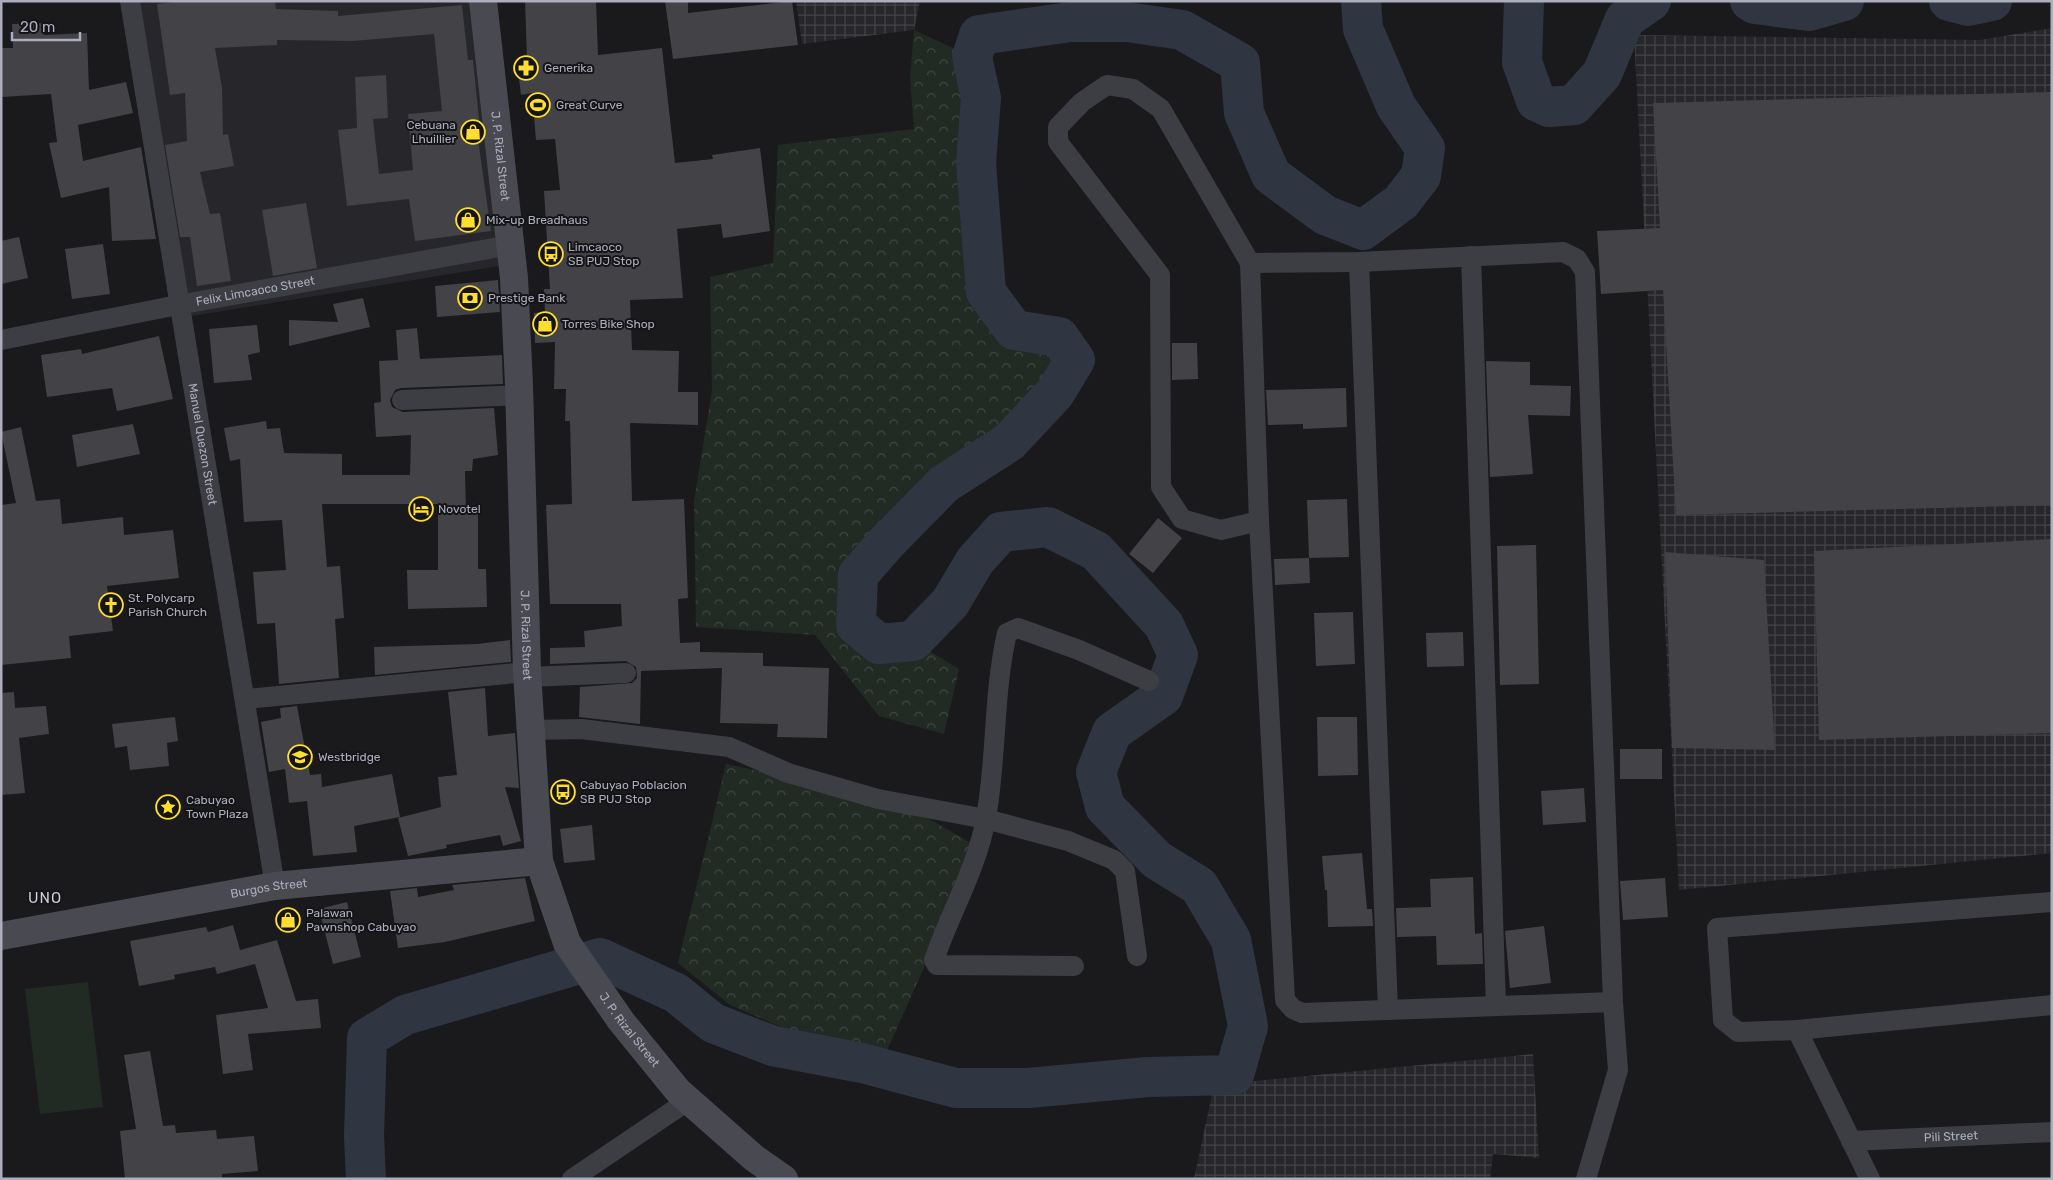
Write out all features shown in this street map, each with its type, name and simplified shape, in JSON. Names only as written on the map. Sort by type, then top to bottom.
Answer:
[{"type":"main road","name":"J. P. Rizal Street","points":[[483,1],[510,246],[519,395],[527,675],[539,861],[567,943],[621,1021],[678,1091],[754,1158],[784,1179]]},
{"type":"main road","name":"Burgos Street","points":[[1,936],[274,886],[539,861]]},
{"type":"street","name":"Manuel Quezon Street","points":[[130,1],[178,305],[246,699],[274,886]]},
{"type":"street","points":[[1259,521],[1221,530],[1182,519],[1161,487],[1160,275],[1058,142],[1058,127],[1082,102],[1107,86],[1133,89],[1161,109],[1250,263],[1259,521],[1285,1000],[1293,1009],[1302,1013],[1613,1002]]},
{"type":"street","name":"Felix Limcaoco Street","points":[[1,340],[178,305],[510,246]]},
{"type":"street","points":[[1250,263],[1359,262],[1563,252],[1577,259],[1585,272],[1613,1002],[1618,1070],[1586,1179]]},
{"type":"street","points":[[1471,256],[1496,1006]]},
{"type":"street","points":[[1359,262],[1388,1010]]},
{"type":"street","points":[[402,400],[519,395]]},
{"type":"street","points":[[1074,966],[937,965],[934,960],[973,863],[986,818],[996,709],[1007,633],[1018,628],[1078,650],[1149,681]]},
{"type":"street","points":[[246,699],[527,675],[626,673]]},
{"type":"street","points":[[531,730],[581,729],[728,747],[788,773],[878,799],[986,818],[1068,841],[1114,860],[1125,870],[1137,956]]},
{"type":"street","points":[[2050,906],[1717,928],[1723,1020],[1738,1032],[1796,1030],[2052,1004]]},
{"type":"street","points":[[1796,1030],[1870,1179]]},
{"type":"street","points":[[572,1179],[689,1100]]},
{"type":"street","name":"Pili Street","points":[[1851,1141],[2052,1132]]},
{"type":"shaded area","points":[[135,1],[488,1],[511,264],[192,316]]},
{"type":"shaded area","points":[[796,1],[920,1],[914,30],[802,44]]},
{"type":"shaded area","points":[[2052,28],[2052,853],[1679,890],[1634,35],[1980,40]]},
{"type":"shaded area","points":[[1533,1054],[1539,1158],[1493,1154],[1490,1179],[1194,1179],[1214,1085]]},
{"type":"green space","points":[[914,30],[972,57],[981,98],[976,163],[986,292],[1014,330],[1059,337],[1075,360],[1055,393],[1009,442],[944,484],[886,542],[858,575],[856,625],[879,644],[913,641],[959,669],[944,734],[879,716],[815,635],[696,627],[694,501],[712,391],[710,277],[773,263],[778,145],[914,129],[910,79]]},
{"type":"green space","points":[[726,764],[788,777],[924,816],[971,843],[975,853],[885,1055],[812,1040],[730,1005],[678,963]]},
{"type":"green space","points":[[88,982],[103,1107],[40,1114],[25,989]]},
{"type":"building","points":[[181,1],[275,1],[276,9],[338,11],[338,16],[462,5],[468,60],[473,60],[481,139],[478,139],[491,231],[415,241],[409,199],[347,206],[338,130],[357,128],[355,77],[386,75],[388,118],[373,119],[379,174],[413,170],[408,114],[442,111],[434,34],[353,41],[277,40],[277,45],[215,48],[222,88],[223,135],[228,134],[234,166],[200,172],[210,214],[220,213],[231,281],[197,286],[190,237],[180,237],[165,145],[187,141],[185,93],[170,95],[157,4]]},
{"type":"building","points":[[525,1],[596,1],[598,55],[662,48],[675,163],[713,159],[712,155],[760,148],[770,231],[723,238],[721,224],[677,229],[683,298],[630,300],[632,350],[679,351],[678,392],[698,392],[698,425],[630,423],[632,501],[684,499],[688,598],[678,599],[680,643],[700,642],[700,652],[763,653],[763,666],[829,668],[827,738],[777,737],[778,724],[720,723],[722,668],[641,671],[640,724],[579,717],[580,687],[632,683],[637,678],[636,667],[626,661],[550,664],[550,648],[585,647],[584,631],[622,626],[621,604],[550,604],[546,505],[572,504],[570,421],[565,421],[566,389],[554,389],[555,342],[535,343],[534,313],[545,312],[544,289],[550,289],[544,191],[560,190],[555,139],[536,140],[532,93],[521,95],[517,62],[527,60]]},
{"type":"building","points":[[665,1],[688,1],[688,13],[792,1],[798,45],[673,59]]},
{"type":"building","points":[[44,23],[44,35],[87,33],[89,90],[126,82],[133,113],[78,125],[83,161],[141,147],[156,239],[112,241],[109,187],[61,198],[49,143],[57,142],[51,94],[1,97],[1,48],[13,48],[12,24]]},
{"type":"building","points":[[2052,92],[2052,505],[1676,515],[1663,290],[1601,294],[1597,231],[1660,228],[1653,103]]},
{"type":"building","points":[[306,203],[317,268],[273,276],[262,210]]},
{"type":"building","points":[[19,237],[28,278],[1,284],[1,241]]},
{"type":"building","points":[[103,244],[110,294],[72,299],[65,249]]},
{"type":"building","name":"Prestige Bank","points":[[498,280],[500,312],[437,317],[435,286]]},
{"type":"building","points":[[363,298],[370,327],[289,346],[289,320],[338,322],[333,304]]},
{"type":"building","points":[[257,325],[260,352],[248,355],[252,380],[214,383],[209,329]]},
{"type":"building","points":[[417,328],[420,359],[502,355],[503,384],[401,388],[395,390],[390,400],[392,407],[403,412],[494,408],[498,455],[473,459],[472,471],[465,471],[466,514],[478,514],[478,569],[486,569],[487,607],[408,609],[407,570],[438,570],[438,504],[322,504],[327,567],[340,566],[344,618],[335,619],[339,678],[279,684],[275,623],[257,624],[253,572],[286,570],[282,520],[244,522],[240,459],[230,461],[224,428],[266,421],[267,429],[280,428],[284,453],[342,454],[342,475],[410,475],[411,435],[376,437],[374,403],[381,402],[379,361],[398,360],[396,330]]},
{"type":"building","points":[[159,336],[173,399],[117,411],[112,388],[47,397],[41,355],[81,349],[82,354]]},
{"type":"building","points":[[1172,343],[1197,343],[1198,379],[1172,380]]},
{"type":"building","points":[[1486,361],[1530,362],[1530,385],[1571,386],[1570,416],[1528,415],[1533,474],[1490,477]]},
{"type":"building","points":[[1346,388],[1347,427],[1303,429],[1303,424],[1268,425],[1266,390]]},
{"type":"building","points":[[133,424],[140,454],[77,467],[72,435]]},
{"type":"building","points":[[21,427],[36,501],[60,499],[62,524],[123,517],[124,535],[173,530],[179,578],[107,586],[113,631],[69,636],[71,658],[1,665],[1,505],[16,503],[1,432]]},
{"type":"building","points":[[1347,499],[1349,557],[1309,558],[1307,500]]},
{"type":"building","points":[[1158,518],[1182,538],[1153,573],[1129,554]]},
{"type":"building","points":[[2052,539],[2052,733],[1819,740],[1814,551]]},
{"type":"building","points":[[1536,545],[1539,684],[1500,685],[1497,546]]},
{"type":"building","points":[[1665,552],[1764,560],[1775,750],[1672,748]]},
{"type":"building","points":[[1309,558],[1310,583],[1275,585],[1274,559]]},
{"type":"building","points":[[1353,612],[1355,664],[1316,666],[1314,613]]},
{"type":"building","points":[[1463,632],[1464,666],[1427,667],[1426,633]]},
{"type":"building","points":[[510,640],[511,662],[375,675],[374,647],[477,644]]},
{"type":"building","points":[[485,688],[488,736],[515,733],[519,788],[505,787],[521,841],[503,846],[500,835],[446,845],[447,848],[408,856],[398,818],[441,807],[438,777],[457,775],[448,692]]},
{"type":"building","points":[[14,692],[15,708],[46,706],[49,734],[19,738],[25,793],[1,795],[1,693]]},
{"type":"building","points":[[297,706],[310,775],[321,774],[322,787],[392,774],[400,817],[354,826],[357,852],[313,856],[307,801],[289,803],[285,769],[269,772],[261,722],[281,718],[280,708]]},
{"type":"building","points":[[175,717],[178,741],[167,743],[169,766],[130,770],[127,746],[115,748],[112,724]]},
{"type":"building","points":[[1317,717],[1357,717],[1358,775],[1318,776]]},
{"type":"building","points":[[1620,749],[1662,749],[1662,779],[1620,779]]},
{"type":"building","points":[[1584,788],[1586,822],[1543,825],[1541,791]]},
{"type":"building","points":[[592,825],[595,860],[564,863],[560,829]]},
{"type":"building","points":[[1362,853],[1367,909],[1372,909],[1373,926],[1328,927],[1327,890],[1325,890],[1322,856]]},
{"type":"building","points":[[1473,877],[1475,934],[1482,933],[1483,964],[1437,965],[1436,936],[1397,937],[1396,908],[1431,907],[1430,879]]},
{"type":"building","points":[[525,878],[535,921],[445,942],[398,948],[390,891],[417,888],[418,897],[454,890],[452,885]]},
{"type":"building","points":[[1665,878],[1668,917],[1623,920],[1620,881]]},
{"type":"building","points":[[347,902],[361,957],[333,964],[319,909]]},
{"type":"building","points":[[233,925],[240,950],[277,940],[296,1001],[318,999],[321,1028],[248,1034],[253,1070],[223,1074],[216,1015],[268,1008],[255,964],[217,974],[215,967],[174,975],[175,979],[139,986],[130,941],[206,927],[208,932]]},
{"type":"building","points":[[1544,926],[1551,983],[1510,988],[1505,931]]},
{"type":"building","points":[[150,1051],[163,1126],[175,1125],[176,1133],[216,1130],[217,1139],[254,1136],[258,1171],[222,1174],[222,1179],[125,1179],[120,1131],[136,1129],[124,1055]]},
{"type":"waterway","points":[[366,1179],[364,1136],[367,1038],[405,1015],[600,958],[676,993],[713,1023],[773,1046],[862,1063],[956,1088],[1028,1088],[1148,1077],[1234,1075],[1248,1026],[1231,940],[1199,886],[1157,860],[1105,807],[1096,772],[1112,732],[1163,696],[1178,655],[1164,625],[1096,551],[1048,527],[1001,532],[975,561],[950,603],[913,641],[879,644],[856,625],[858,575],[886,543],[944,484],[1009,442],[1055,393],[1075,360],[1059,337],[1014,330],[986,292],[976,163],[981,98],[972,57],[979,35],[1070,22],[1127,22],[1182,30],[1240,63],[1244,113],[1271,175],[1325,215],[1363,230],[1401,202],[1421,176],[1425,148],[1396,106],[1363,29],[1361,1]]},
{"type":"waterway","points":[[1524,1],[1522,62],[1536,101],[1549,107],[1574,105],[1602,74],[1625,19],[1651,1]]},
{"type":"waterway","points":[[1750,1],[1755,4],[1809,11],[1844,1]]},
{"type":"waterway","points":[[1949,1],[1968,6],[1992,1]]},
{"type":"place","name":"Generika","points":[[526,68]]},
{"type":"place","name":"Great Curve","points":[[538,105]]},
{"type":"place","name":"Cebuana Lhuillier","points":[[473,132]]},
{"type":"place","name":"Mix-up Breadhaus","points":[[468,220]]},
{"type":"place","name":"Limcaoco SB PUJ Stop","points":[[551,254]]},
{"type":"place","name":"Prestige Bank","points":[[470,298]]},
{"type":"place","name":"Torres Bike Shop","points":[[545,324]]},
{"type":"place","name":"Novotel","points":[[421,509]]},
{"type":"place","name":"St. Polycarp Parish Church","points":[[111,605]]},
{"type":"place","name":"Westbridge","points":[[300,757]]},
{"type":"place","name":"Cabuyao Poblacion SB PUJ Stop","points":[[563,792]]},
{"type":"place","name":"Cabuyao Town Plaza","points":[[168,807]]},
{"type":"place","name":"Palawan Pawnshop Cabuyao","points":[[288,920]]},
{"type":"district","name":"UNO","points":[[45,898]]}]
